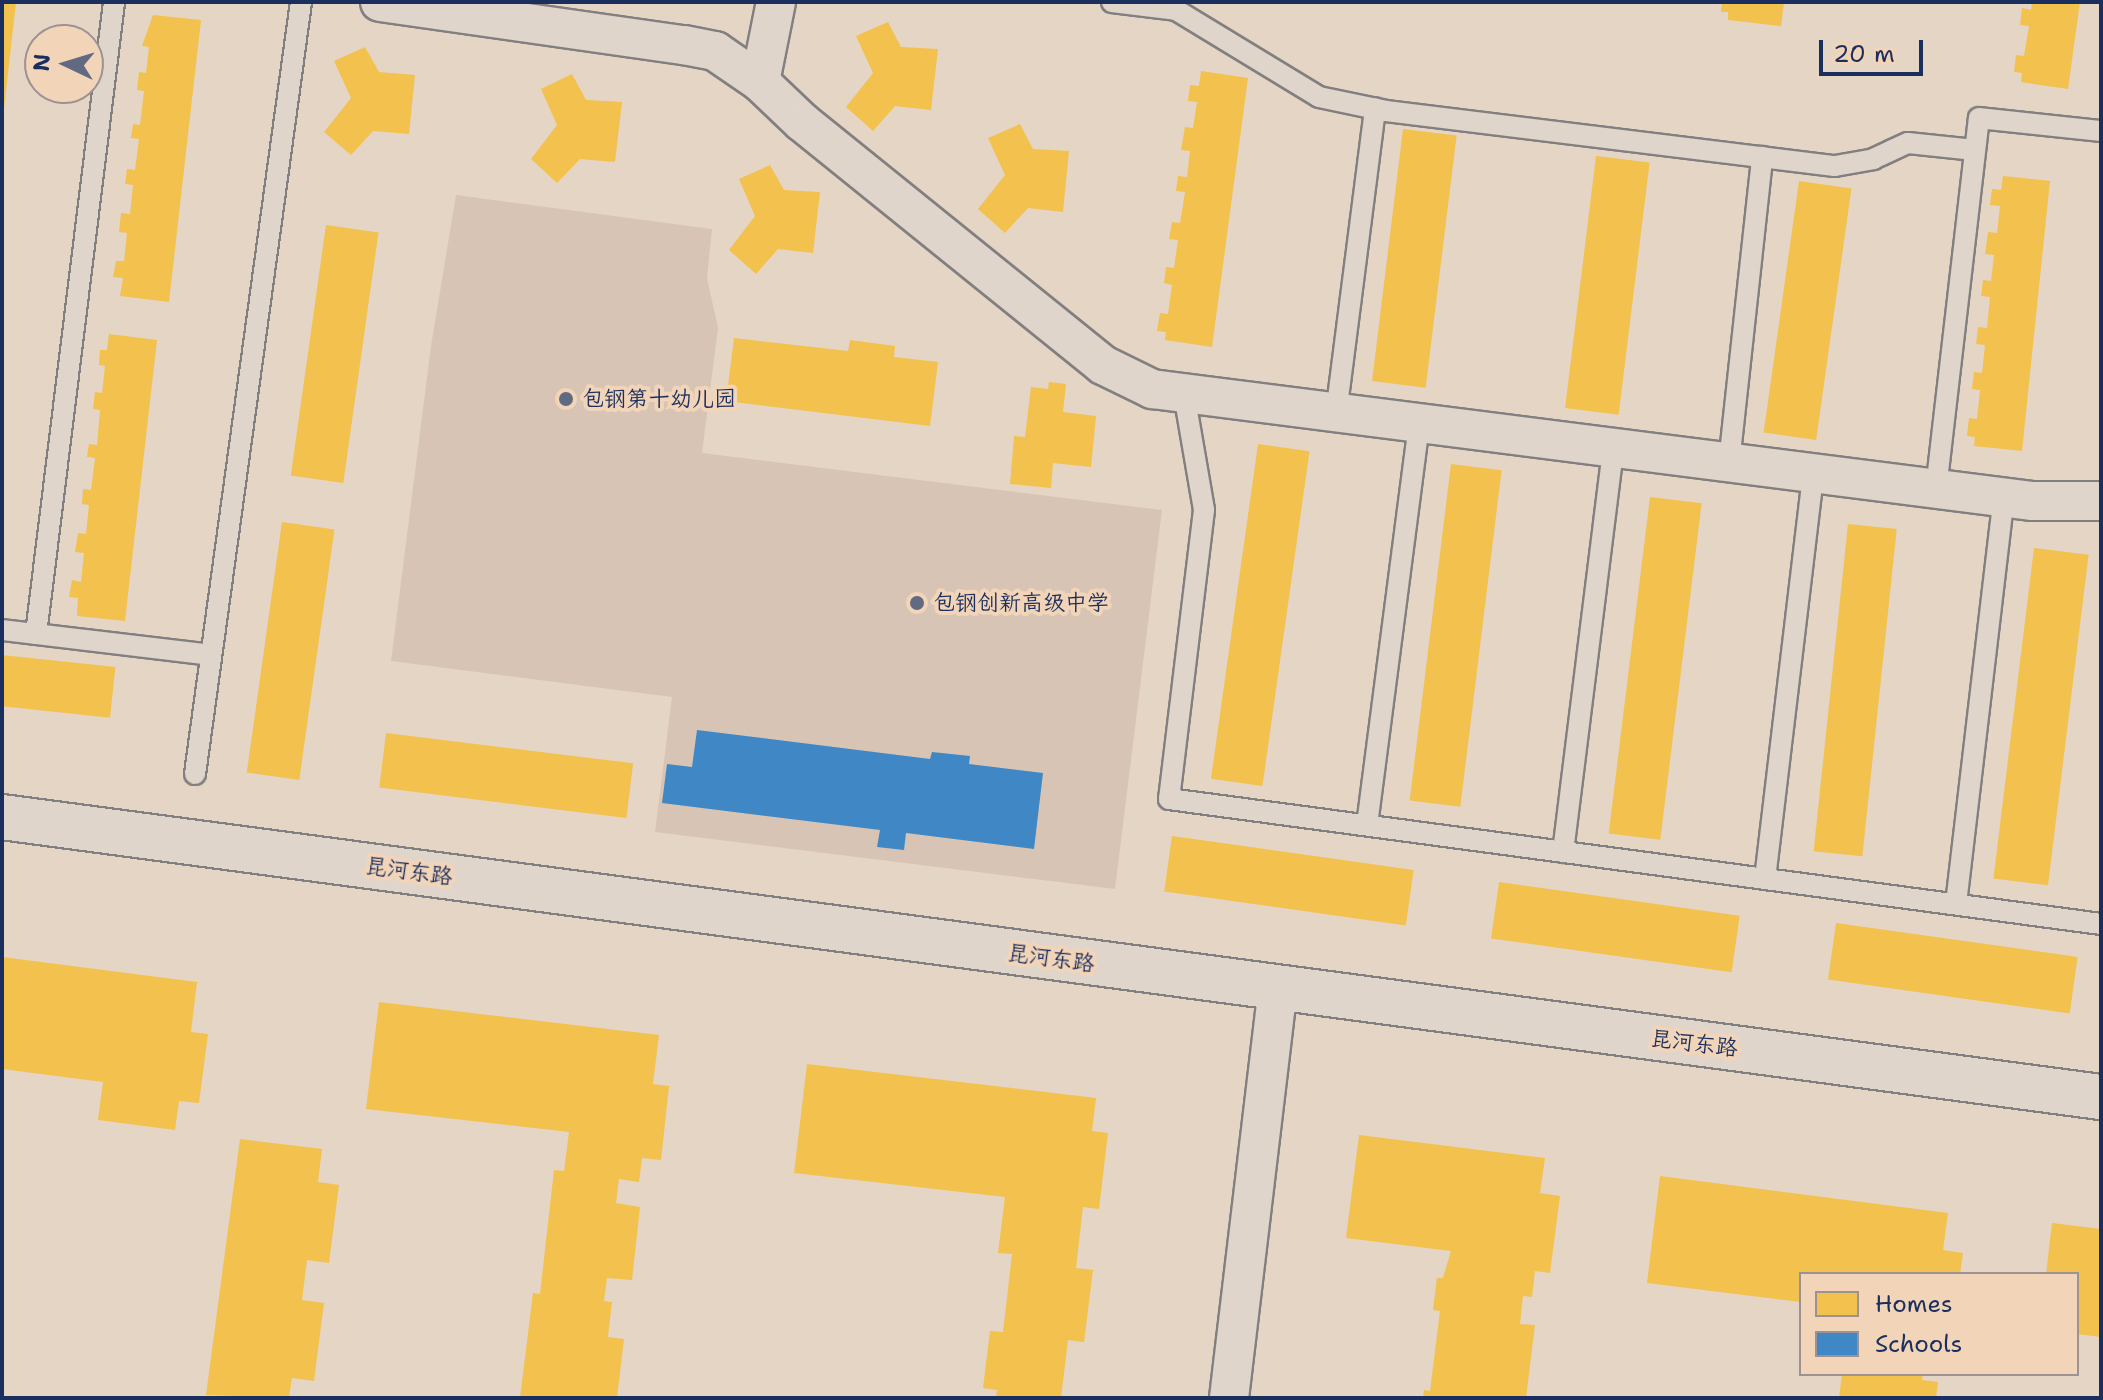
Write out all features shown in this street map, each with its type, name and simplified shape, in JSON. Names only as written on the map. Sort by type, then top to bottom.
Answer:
[{"type":"street","points":[[380,2],[684,45],[724,56],[760,82],[802,122],[1103,365],[1140,385],[1184,394],[1336,414],[1936,489],[2004,497],[2101,501]]},
{"type":"street","points":[[760,82],[776,2]]},
{"type":"street","name":"昆河东路","points":[[2,817],[2101,1097]]},
{"type":"street","points":[[1229,1398],[1278,989]]},
{"type":"lane","points":[[36,634],[114,2]]},
{"type":"lane","points":[[195,774],[301,2]]},
{"type":"lane","points":[[1112,2],[1170,6],[1203,22],[1319,97],[1375,108],[1835,166],[1873,159],[1908,143],[1975,150]]},
{"type":"lane","points":[[1336,414],[1375,108]]},
{"type":"lane","points":[[1936,489],[1979,118],[2101,131]]},
{"type":"lane","points":[[1729,463],[1762,157]]},
{"type":"lane","points":[[1184,394],[1204,510],[1169,799],[2101,924]]},
{"type":"lane","points":[[1367,825],[1419,424]]},
{"type":"lane","points":[[1563,852],[1613,449]]},
{"type":"lane","points":[[1765,879],[1813,474]]},
{"type":"lane","points":[[1956,904],[2004,497]]},
{"type":"lane","points":[[2,630],[211,655]]},
{"type":"shaded area","points":[[456,195],[712,229],[707,278],[718,328],[702,453],[1162,510],[1115,889],[655,832],[672,697],[391,661],[431,346]]},
{"type":"building: Homes","points":[[2,2],[16,2],[4,109],[2,109]]},
{"type":"building: Homes","points":[[1722,2],[1784,2],[1781,26],[1728,20],[1728,12],[1721,12]]},
{"type":"building: Homes","points":[[2032,2],[2080,2],[2068,89],[2021,82],[2022,73],[2014,72],[2016,55],[2024,56],[2029,26],[2020,25],[2022,8],[2031,10]]},
{"type":"building: Homes","points":[[153,15],[201,20],[169,302],[120,296],[123,278],[113,277],[116,261],[124,261],[127,233],[119,232],[121,213],[130,214],[133,185],[125,184],[127,169],[135,170],[139,139],[131,138],[133,124],[140,125],[144,91],[137,90],[139,72],[146,73],[149,47],[142,46]]},
{"type":"building: Homes","points":[[888,22],[901,47],[938,49],[931,110],[895,106],[873,131],[846,107],[873,73],[856,36]]},
{"type":"building: Homes","points":[[365,47],[379,72],[415,75],[409,134],[373,131],[351,155],[324,132],[351,98],[334,61]]},
{"type":"building: Homes","points":[[1201,71],[1248,78],[1212,347],[1165,340],[1166,332],[1157,331],[1160,313],[1168,314],[1172,285],[1164,283],[1166,267],[1174,268],[1178,240],[1169,239],[1172,222],[1180,223],[1185,192],[1176,191],[1178,176],[1187,177],[1190,151],[1181,150],[1185,127],[1193,128],[1197,102],[1188,101],[1190,85],[1199,86]]},
{"type":"building: Homes","points":[[572,74],[586,100],[622,102],[615,162],[580,159],[557,183],[531,159],[557,125],[541,89]]},
{"type":"building: Homes","points":[[1020,124],[1033,149],[1069,151],[1063,212],[1028,208],[1005,233],[978,209],[1005,175],[988,138]]},
{"type":"building: Homes","points":[[1403,129],[1457,136],[1426,388],[1372,381]]},
{"type":"building: Homes","points":[[1596,156],[1650,163],[1619,415],[1565,408]]},
{"type":"building: Homes","points":[[770,165],[784,190],[820,192],[813,253],[778,249],[756,274],[729,250],[755,216],[739,179]]},
{"type":"building: Homes","points":[[2003,176],[2050,181],[2022,451],[1974,446],[1975,437],[1967,436],[1969,418],[1977,419],[1980,390],[1972,389],[1974,372],[1982,373],[1985,345],[1976,344],[1978,327],[1987,328],[1990,297],[1981,296],[1983,280],[1991,281],[1994,255],[1985,254],[1988,232],[1997,233],[2000,206],[1990,205],[1992,189],[2001,190]]},
{"type":"building: Homes","points":[[1799,181],[1851,188],[1816,440],[1764,433]]},
{"type":"building: Homes","points":[[326,225],[378,232],[343,483],[291,476]]},
{"type":"building: Homes","points":[[109,334],[157,340],[125,621],[77,616],[78,598],[69,597],[72,580],[81,582],[84,553],[75,552],[78,533],[86,534],[89,505],[82,504],[83,489],[91,490],[95,458],[87,457],[89,444],[97,445],[100,410],[93,409],[95,392],[102,393],[105,366],[99,365],[100,350],[107,350]]},
{"type":"building: Homes","points":[[734,338],[848,351],[850,340],[895,346],[894,357],[938,362],[930,426],[726,401]]},
{"type":"building: Homes","points":[[1049,382],[1066,384],[1063,412],[1096,416],[1091,467],[1053,463],[1051,488],[1010,484],[1014,436],[1025,437],[1031,387],[1048,389]]},
{"type":"building: Homes","points":[[1258,444],[1309,451],[1262,786],[1211,779]]},
{"type":"building: Homes","points":[[1451,464],[1502,470],[1460,807],[1410,800]]},
{"type":"building: Homes","points":[[1650,497],[1702,503],[1660,840],[1609,833]]},
{"type":"building: Homes","points":[[282,522],[334,529],[299,780],[247,773]]},
{"type":"building: Homes","points":[[1848,524],[1897,529],[1862,856],[1814,851]]},
{"type":"building: Homes","points":[[2034,548],[2089,555],[2048,885],[1993,879]]},
{"type":"building: Homes","points":[[2,655],[115,667],[110,718],[2,706]]},
{"type":"building: Homes","points":[[386,733],[633,763],[626,818],[379,788]]},
{"type":"building: Homes","points":[[1172,836],[1414,870],[1406,925],[1164,891]]},
{"type":"building: Homes","points":[[1499,882],[1740,916],[1732,972],[1491,938]]},
{"type":"building: Homes","points":[[1836,923],[2078,957],[2070,1013],[1828,979]]},
{"type":"building: Homes","points":[[2,957],[197,982],[191,1032],[208,1034],[199,1103],[179,1101],[175,1130],[98,1120],[103,1082],[2,1069]]},
{"type":"building: Homes","points":[[379,1002],[659,1035],[653,1084],[669,1086],[661,1160],[642,1158],[639,1182],[619,1179],[616,1203],[640,1207],[632,1280],[607,1278],[604,1301],[612,1302],[608,1337],[624,1339],[617,1398],[520,1398],[533,1293],[540,1294],[554,1170],[564,1171],[569,1132],[366,1109]]},
{"type":"building: Homes","points":[[807,1064],[1096,1098],[1092,1131],[1108,1133],[1099,1209],[1083,1207],[1076,1268],[1093,1270],[1084,1342],[1068,1340],[1061,1398],[996,1398],[997,1390],[983,1388],[990,1331],[1003,1332],[1012,1254],[998,1253],[1005,1197],[794,1173]]},
{"type":"building: Homes","points":[[1359,1135],[1545,1158],[1540,1193],[1560,1196],[1550,1273],[1535,1271],[1532,1297],[1523,1296],[1520,1324],[1535,1325],[1526,1398],[1423,1398],[1424,1390],[1430,1391],[1440,1311],[1433,1310],[1437,1278],[1443,1278],[1451,1251],[1346,1238]]},
{"type":"building: Homes","points":[[240,1139],[322,1149],[318,1182],[339,1185],[329,1263],[307,1260],[302,1300],[324,1303],[314,1381],[292,1378],[289,1398],[206,1395]]},
{"type":"building: Homes","points":[[1660,1176],[1948,1213],[1943,1250],[1963,1253],[1960,1272],[1799,1272],[1799,1302],[1647,1283]]},
{"type":"building: Homes","points":[[2052,1223],[2101,1229],[2101,1337],[2079,1334],[2079,1272],[2046,1272]]},
{"type":"building: Homes","points":[[1842,1376],[1923,1376],[1922,1380],[1938,1382],[1936,1398],[1839,1398]]},
{"type":"building: Schools","points":[[697,730],[930,759],[932,752],[970,756],[969,764],[1043,773],[1034,849],[906,833],[904,850],[877,847],[880,830],[662,803],[667,764],[692,767]]},
{"type":"place","name":"包钢第十幼儿园","points":[[566,399]]},
{"type":"place","name":"包钢创新高级中学","points":[[917,603]]}]
